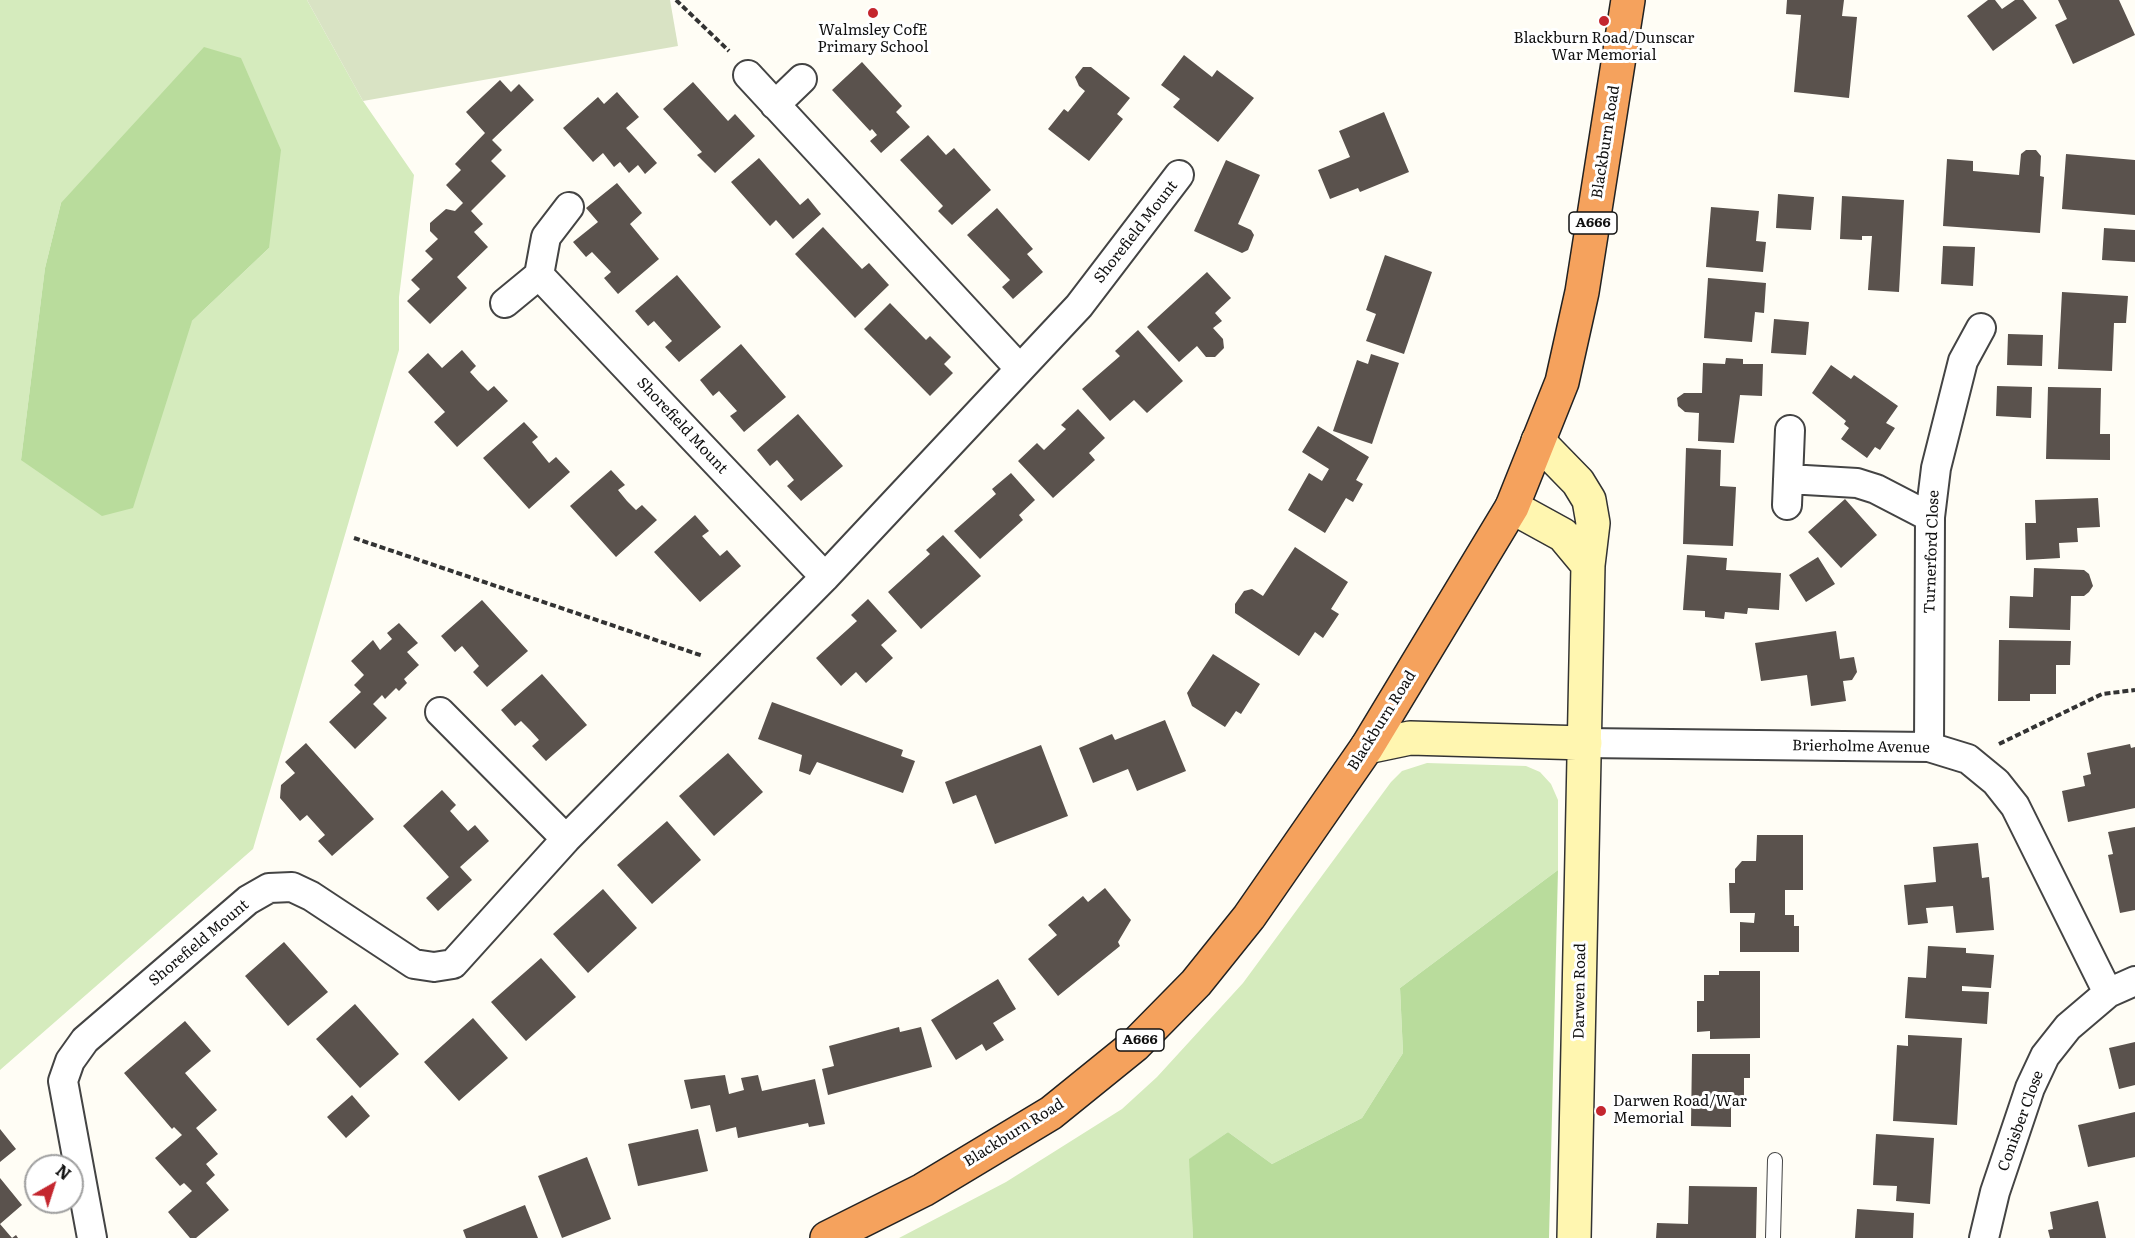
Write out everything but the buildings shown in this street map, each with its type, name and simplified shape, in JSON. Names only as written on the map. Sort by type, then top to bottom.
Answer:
[{"type":"highway","name":"Blackburn Road","points":[[827,1238],[923,1190],[1051,1113],[1135,1045],[1196,983],[1249,917],[1367,747],[1512,507],[1562,382],[1582,292],[1628,0]]},
{"type":"main road","name":"Darwen Road","points":[[1538,441],[1578,482],[1589,500],[1593,523],[1588,565],[1574,1238]]},
{"type":"main road","points":[[1512,507],[1563,535],[1588,565]]},
{"type":"main road","points":[[1367,747],[1410,738],[1585,743]]},
{"type":"street","points":[[748,75],[1020,369]]},
{"type":"street","points":[[775,105],[802,79]]},
{"type":"street","name":"Shorefield Mount","points":[[92,1238],[63,1081],[70,1061],[85,1040],[248,900],[269,888],[292,887],[311,896],[414,964],[434,967],[453,964],[566,839],[825,578],[1079,306],[1179,175]]},
{"type":"street","points":[[505,303],[539,275],[546,237],[569,207]]},
{"type":"street","name":"Shorefield Mount","points":[[539,275],[825,578]]},
{"type":"street","name":"Turnerford Close","points":[[1929,747],[1930,517],[1942,439],[1963,361],[1981,328]]},
{"type":"street","points":[[1790,430],[1788,492],[1857,483],[1876,489],[1930,517]]},
{"type":"street","points":[[443,727],[566,839]]},
{"type":"street","name":"Brierholme Avenue","points":[[1585,743],[1929,747],[1968,759],[1996,782],[2015,806],[2108,993]]},
{"type":"street","name":"Conisber Close","points":[[1984,1238],[1998,1181],[2030,1088],[2045,1056],[2068,1027],[2108,993],[2135,981]]},
{"type":"lane","points":[[1773,1238],[1775,1160]]},
{"type":"path","points":[[676,0],[721,41],[748,75]]},
{"type":"path","points":[[354,538],[736,667]]},
{"type":"path","points":[[1968,759],[2103,694],[2135,690]]},
{"type":"green space","points":[[0,0],[307,0],[363,101],[414,175],[399,297],[399,350],[253,849],[0,1070]],"holes":[[[61,203],[269,248],[192,321],[21,460],[45,268]]]},
{"type":"green space","points":[[307,0],[670,0],[678,46],[363,101]]},
{"type":"green space","points":[[204,47],[241,58],[281,150],[269,248],[192,321],[133,508],[102,516],[21,460],[45,268],[61,203]]},
{"type":"green space","points":[[1427,763],[1526,766],[1540,772],[1551,784],[1558,800],[1558,870],[1400,988],[1403,1053],[1362,1118],[1272,1164],[1228,1132],[1190,1159],[1193,1238],[899,1238],[1006,1182],[1122,1109],[1157,1077],[1243,983],[1391,782],[1402,771]]},
{"type":"green space","points":[[1558,870],[1549,1238],[1193,1238],[1189,1159],[1228,1132],[1272,1164],[1362,1118],[1403,1053],[1400,988]]},
{"type":"place","name":"Walmsley CofE Primary School","points":[[873,13]]},
{"type":"place","name":"Blackburn Road/Dunscar War Memorial","points":[[1604,21]]},
{"type":"place","name":"Darwen Road/War Memorial","points":[[1601,1111]]}]
